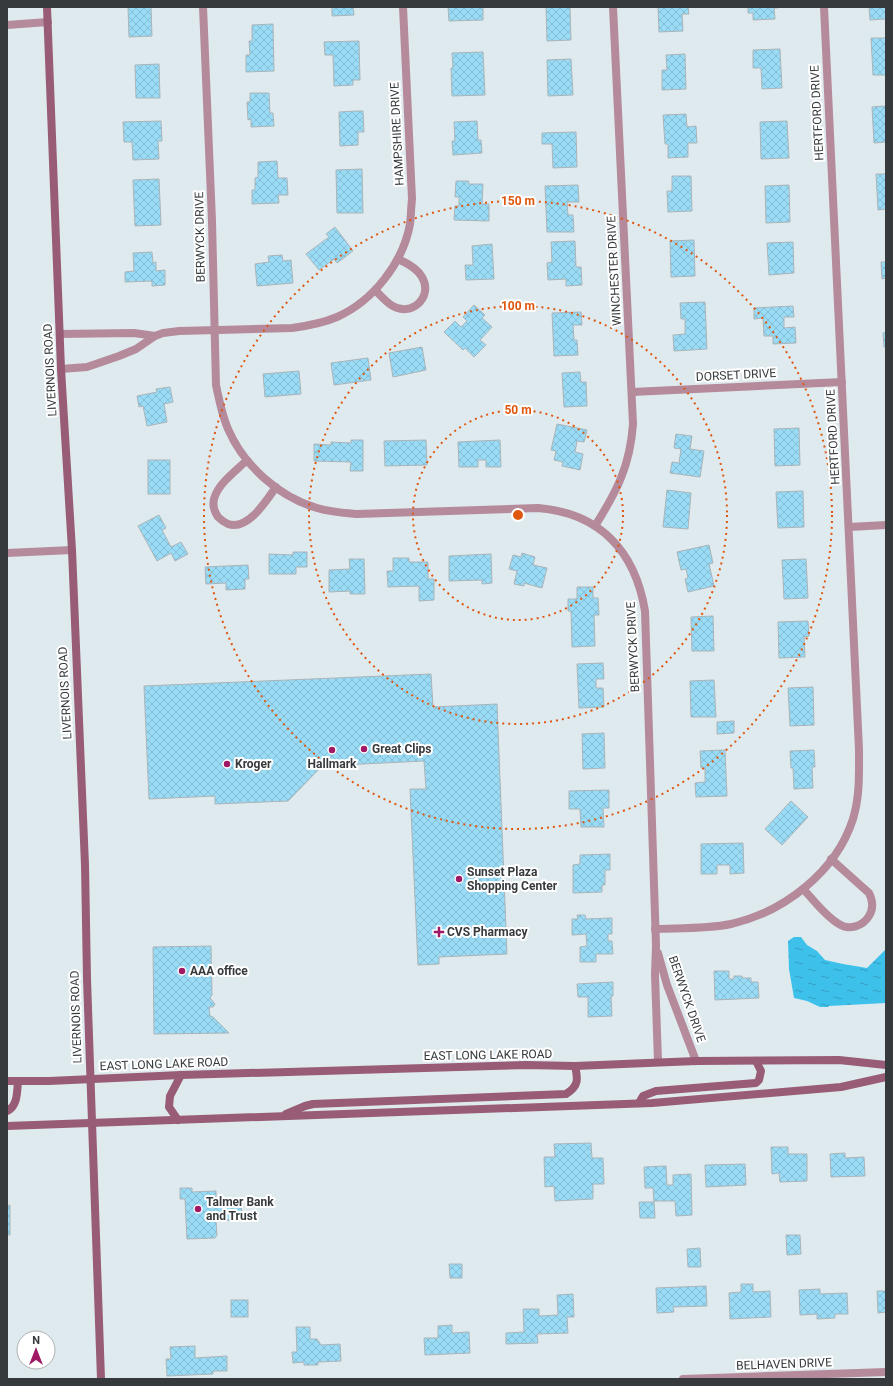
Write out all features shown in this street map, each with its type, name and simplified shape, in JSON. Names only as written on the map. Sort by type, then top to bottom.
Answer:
[{"type":"main road","name":"LIVERNOIS ROAD","points":[[48,7],[61,369],[72,550],[85,866],[90,1079],[101,1379]]},
{"type":"main road","name":"EAST LONG LAKE ROAD","points":[[7,1081],[526,1065],[575,1066],[658,1061],[840,1060],[886,1065]]},
{"type":"main road","points":[[639,1103],[643,1096],[656,1091],[756,1083],[759,1080],[761,1071],[756,1061]]},
{"type":"main road","points":[[281,1116],[313,1104],[566,1094],[574,1089],[576,1083],[575,1066]]},
{"type":"main road","points":[[178,1120],[169,1107],[170,1096],[181,1075]]},
{"type":"main road","points":[[7,1126],[639,1103],[841,1087],[886,1077]]},
{"type":"main road","points":[[7,1111],[11,1109],[15,1102],[18,1081]]},
{"type":"street","name":"BERWYCK DRIVE","points":[[204,7],[212,221],[216,385],[220,404],[229,431],[247,460],[276,487],[302,502],[317,508],[337,512],[357,514],[538,508],[563,512],[581,518],[595,526],[612,540],[634,570],[645,611],[656,945],[655,975],[658,1061]]},
{"type":"street","name":"HAMPSHIRE DRIVE","points":[[61,369],[87,367],[119,356],[136,349],[155,336],[163,333],[292,328],[314,324],[336,318],[363,301],[374,290],[384,279],[398,258],[410,225],[412,200],[403,7]]},
{"type":"street","name":"WINCHESTER DRIVE","points":[[595,526],[613,497],[625,468],[632,438],[632,392],[614,7]]},
{"type":"street","name":"HERTFORD DRIVE","points":[[655,929],[709,927],[746,920],[779,905],[803,889],[819,874],[847,835],[853,819],[858,791],[859,750],[824,7]]},
{"type":"street","points":[[7,24],[48,22]]},
{"type":"street","points":[[374,290],[391,305],[403,309],[412,308],[423,298],[425,291],[422,277],[414,267],[398,258]]},
{"type":"street","name":"HAMPSHIRE DRIVE","points":[[60,334],[134,333],[155,336]]},
{"type":"street","name":"DORSET DRIVE","points":[[632,392],[842,382]]},
{"type":"street","points":[[247,460],[215,494],[214,508],[221,521],[230,525],[236,525],[242,524],[249,520],[276,487]]},
{"type":"street","points":[[849,527],[886,525]]},
{"type":"street","points":[[7,554],[72,550]]},
{"type":"street","points":[[803,889],[839,924],[849,927],[855,926],[862,924],[867,919],[873,906],[869,893],[831,859]]},
{"type":"street","name":"BERWYCK DRIVE","points":[[656,945],[667,985],[696,1061]]},
{"type":"street","name":"BELHAVEN DRIVE","points":[[683,1379],[886,1372]]},
{"type":"water","points":[[794,937],[801,937],[807,945],[817,951],[825,960],[867,968],[886,949],[886,1003],[820,1007],[807,1001],[794,998],[789,969],[788,941]]},
{"type":"building","points":[[128,7],[151,7],[152,36],[129,37]]},
{"type":"building","points":[[332,7],[353,7],[354,15],[332,16]]},
{"type":"building","points":[[448,7],[483,7],[483,20],[449,21]]},
{"type":"building","points":[[546,7],[570,7],[571,40],[547,41]]},
{"type":"building","points":[[658,7],[688,7],[689,14],[682,14],[683,31],[659,32]]},
{"type":"building","points":[[748,7],[778,8],[774,8],[775,19],[753,20],[753,13],[748,13]]},
{"type":"building","points":[[869,7],[886,7],[886,19],[870,20]]},
{"type":"building","points":[[273,24],[274,71],[246,72],[246,55],[250,55],[249,41],[252,41],[252,25]]},
{"type":"building","points":[[871,38],[886,38],[886,75],[873,75]]},
{"type":"building","points":[[359,41],[360,80],[353,80],[353,85],[334,86],[333,55],[325,55],[324,42]]},
{"type":"building","points":[[780,49],[782,88],[762,89],[761,68],[753,68],[753,50]]},
{"type":"building","points":[[483,52],[485,95],[452,96],[452,53]]},
{"type":"building","points":[[685,54],[686,89],[662,90],[662,70],[667,70],[666,55]]},
{"type":"building","points":[[571,59],[573,95],[548,96],[547,60]]},
{"type":"building","points":[[159,64],[160,98],[136,98],[135,65]]},
{"type":"building","points":[[250,93],[269,93],[270,113],[273,113],[274,126],[251,127],[251,119],[248,120],[247,102],[250,102]]},
{"type":"building","points":[[886,106],[886,142],[874,143],[872,107]]},
{"type":"building","points":[[363,111],[364,132],[358,132],[358,145],[340,146],[339,112]]},
{"type":"building","points":[[686,114],[687,127],[696,126],[697,143],[688,143],[688,157],[668,158],[668,144],[665,144],[663,115]]},
{"type":"building","points":[[161,121],[162,141],[158,141],[159,159],[133,160],[132,142],[124,142],[123,122]]},
{"type":"building","points":[[477,121],[478,140],[481,140],[482,153],[453,155],[452,141],[455,141],[454,122]]},
{"type":"building","points":[[787,121],[789,158],[761,159],[760,122]]},
{"type":"building","points":[[576,132],[577,167],[553,168],[552,144],[542,144],[542,133]]},
{"type":"building","points":[[277,161],[278,178],[287,178],[288,195],[278,195],[279,203],[252,204],[252,190],[255,190],[255,178],[258,177],[258,162]]},
{"type":"building","points":[[362,169],[363,213],[337,213],[336,170]]},
{"type":"building","points":[[876,174],[886,174],[886,209],[878,210]]},
{"type":"building","points":[[672,176],[691,176],[692,211],[668,212],[667,191],[672,191]]},
{"type":"building","points":[[159,179],[161,225],[135,226],[133,180]]},
{"type":"building","points":[[456,181],[469,181],[468,184],[483,184],[482,204],[489,204],[489,221],[454,220],[455,206],[459,206],[459,197],[455,197]]},
{"type":"building","points":[[578,185],[579,202],[567,202],[568,215],[573,215],[574,232],[547,232],[545,186]]},
{"type":"building","points":[[789,185],[790,222],[766,223],[765,186]]},
{"type":"building","points":[[335,227],[353,251],[337,263],[334,259],[319,270],[306,254],[329,237],[326,234]]},
{"type":"building","points":[[694,240],[695,276],[671,277],[670,241]]},
{"type":"building","points":[[575,241],[576,267],[581,267],[582,285],[566,286],[566,279],[548,280],[547,263],[552,262],[551,242]]},
{"type":"building","points":[[793,242],[794,273],[769,275],[767,243]]},
{"type":"building","points":[[492,244],[494,279],[466,280],[465,265],[473,265],[472,246]]},
{"type":"building","points":[[152,252],[153,263],[156,262],[156,271],[165,270],[165,285],[152,286],[152,281],[125,282],[125,272],[134,271],[133,253]]},
{"type":"building","points":[[282,255],[283,261],[291,260],[293,283],[257,286],[255,264],[269,262],[268,256]]},
{"type":"building","points":[[881,262],[886,262],[886,278],[882,279]]},
{"type":"building","points":[[705,302],[707,349],[674,351],[673,335],[685,334],[685,319],[681,319],[680,303]]},
{"type":"building","points":[[474,305],[485,315],[482,318],[492,327],[480,340],[486,345],[474,357],[465,348],[463,350],[444,332],[455,321],[461,327],[467,321],[463,317]]},
{"type":"building","points":[[793,306],[794,317],[784,317],[784,328],[795,327],[796,343],[773,344],[773,336],[764,336],[763,318],[754,319],[754,308]]},
{"type":"building","points":[[581,312],[582,325],[573,325],[574,340],[577,340],[578,355],[554,356],[552,313]]},
{"type":"building","points":[[886,332],[886,347],[884,347],[883,333]]},
{"type":"building","points":[[422,347],[426,370],[393,377],[389,353]]},
{"type":"building","points":[[368,358],[371,380],[334,385],[331,363]]},
{"type":"building","points":[[299,371],[301,394],[265,397],[263,374]]},
{"type":"building","points":[[580,372],[581,382],[586,382],[587,406],[564,407],[562,373]]},
{"type":"building","points":[[170,387],[173,402],[164,404],[167,422],[147,426],[143,406],[139,407],[137,396],[157,392],[156,389]]},
{"type":"building","points":[[557,424],[587,430],[584,442],[577,441],[575,452],[583,454],[580,470],[562,466],[563,462],[554,460],[556,451],[551,450]]},
{"type":"building","points":[[799,428],[800,465],[775,466],[774,429]]},
{"type":"building","points":[[676,434],[692,436],[690,449],[704,451],[700,477],[670,473],[672,462],[679,463],[681,449],[674,448]]},
{"type":"building","points":[[351,440],[363,440],[363,471],[350,471],[351,462],[314,461],[314,444],[331,445],[331,442],[351,443]]},
{"type":"building","points":[[426,440],[427,465],[385,466],[384,441]]},
{"type":"building","points":[[500,440],[501,467],[486,467],[486,460],[478,460],[478,467],[459,467],[458,442]]},
{"type":"building","points":[[148,460],[170,460],[170,494],[148,494]]},
{"type":"building","points":[[667,490],[691,493],[688,529],[663,527]]},
{"type":"building","points":[[803,491],[804,527],[778,528],[776,492]]},
{"type":"building","points":[[159,515],[166,528],[162,530],[171,547],[181,542],[188,554],[175,561],[171,553],[157,561],[138,526]]},
{"type":"building","points":[[709,545],[713,563],[709,564],[714,586],[688,592],[685,579],[688,578],[686,569],[681,570],[677,552]]},
{"type":"building","points":[[293,552],[307,552],[307,567],[296,567],[296,574],[269,574],[269,554],[293,555]]},
{"type":"building","points":[[522,553],[535,557],[533,565],[547,568],[542,588],[524,583],[524,586],[514,584],[517,571],[509,569],[513,555],[521,557]]},
{"type":"building","points":[[491,554],[492,583],[482,584],[482,580],[449,581],[449,556]]},
{"type":"building","points":[[393,558],[409,558],[409,562],[428,562],[428,579],[434,579],[434,600],[419,601],[419,586],[388,587],[387,571],[393,571]]},
{"type":"building","points":[[349,559],[364,559],[365,594],[350,594],[350,591],[329,592],[329,570],[350,569]]},
{"type":"building","points":[[806,559],[808,598],[784,599],[782,560]]},
{"type":"building","points":[[248,565],[249,579],[245,579],[245,589],[226,590],[226,583],[206,584],[205,567]]},
{"type":"building","points":[[577,587],[593,587],[593,598],[598,598],[599,615],[594,615],[595,646],[572,647],[571,611],[568,611],[568,599],[577,599]]},
{"type":"building","points":[[713,616],[714,651],[692,651],[691,617]]},
{"type":"building","points":[[808,621],[809,636],[804,637],[805,657],[779,658],[778,622]]},
{"type":"building","points":[[603,663],[604,679],[596,679],[596,688],[603,688],[604,707],[579,708],[577,664]]},
{"type":"building","name":"Sunset Plaza Shopping Center","points":[[431,674],[433,707],[497,704],[507,954],[439,957],[439,964],[418,965],[410,789],[426,789],[424,761],[322,766],[288,801],[215,804],[215,796],[149,799],[144,686]]},
{"type":"building","points":[[714,680],[716,717],[691,717],[690,681]]},
{"type":"building","points":[[813,687],[814,725],[790,726],[788,688]]},
{"type":"building","points":[[734,721],[734,733],[717,734],[717,722]]},
{"type":"building","points":[[604,733],[605,768],[583,769],[582,734]]},
{"type":"building","points":[[725,750],[727,796],[696,797],[695,783],[705,782],[705,768],[701,768],[700,751]]},
{"type":"building","points":[[814,750],[815,767],[812,767],[813,788],[794,789],[793,768],[791,768],[790,751]]},
{"type":"building","points":[[609,790],[609,808],[603,808],[604,827],[581,827],[580,809],[569,809],[569,791]]},
{"type":"building","points":[[791,801],[808,817],[782,845],[765,829]]},
{"type":"building","points":[[743,843],[744,873],[730,874],[730,865],[717,865],[717,874],[701,874],[701,844]]},
{"type":"building","points":[[610,854],[610,870],[605,870],[605,885],[602,885],[602,892],[573,893],[573,865],[580,864],[580,855]]},
{"type":"building","points":[[577,915],[585,915],[586,919],[612,918],[612,934],[608,934],[608,941],[612,941],[613,954],[596,954],[596,962],[580,962],[580,947],[587,946],[586,934],[572,935],[572,919],[578,919]]},
{"type":"building","name":"AAA office","points":[[211,946],[212,995],[210,998],[215,1004],[213,1007],[209,1007],[210,1016],[213,1017],[229,1033],[154,1034],[153,947]]},
{"type":"building","points":[[714,971],[729,971],[729,979],[734,979],[734,976],[742,976],[742,978],[751,978],[751,982],[758,982],[759,998],[715,1000]]},
{"type":"building","points":[[613,982],[613,996],[611,996],[612,1016],[588,1017],[588,997],[578,997],[577,984]]},
{"type":"building","points":[[591,1143],[592,1158],[603,1158],[604,1184],[593,1184],[593,1199],[555,1201],[554,1186],[545,1187],[544,1157],[555,1157],[554,1144]]},
{"type":"building","points":[[771,1147],[788,1147],[788,1154],[807,1154],[807,1181],[780,1182],[779,1173],[772,1174]]},
{"type":"building","points":[[845,1153],[845,1158],[864,1157],[865,1176],[831,1177],[830,1154]]},
{"type":"building","points":[[745,1164],[746,1185],[706,1187],[705,1165]]},
{"type":"building","points":[[666,1166],[667,1185],[673,1185],[673,1175],[691,1174],[692,1215],[676,1216],[675,1201],[654,1201],[655,1218],[640,1218],[639,1202],[654,1202],[653,1188],[645,1188],[644,1167]]},
{"type":"building","points":[[180,1188],[192,1188],[192,1192],[216,1191],[216,1200],[241,1199],[242,1220],[216,1221],[217,1235],[215,1238],[187,1239],[185,1199],[180,1199]]},
{"type":"building","points":[[10,1205],[10,1235],[7,1235],[7,1206]]},
{"type":"building","points":[[786,1235],[800,1235],[801,1254],[787,1255]]},
{"type":"building","points":[[700,1248],[701,1267],[688,1267],[687,1249]]},
{"type":"building","points":[[449,1264],[462,1264],[462,1278],[450,1278]]},
{"type":"building","points":[[741,1284],[753,1284],[753,1292],[770,1291],[771,1317],[730,1319],[729,1293],[741,1292]]},
{"type":"building","points":[[706,1286],[707,1306],[673,1307],[674,1312],[657,1313],[656,1288]]},
{"type":"building","points":[[820,1289],[820,1294],[847,1293],[848,1314],[835,1314],[835,1318],[817,1319],[817,1314],[800,1315],[799,1290]]},
{"type":"building","points":[[877,1291],[886,1291],[886,1312],[878,1313]]},
{"type":"building","points":[[573,1294],[574,1317],[567,1317],[568,1333],[537,1334],[538,1343],[506,1344],[506,1333],[524,1332],[523,1309],[539,1309],[539,1316],[558,1315],[557,1295]]},
{"type":"building","points":[[231,1300],[248,1300],[248,1317],[231,1317]]},
{"type":"building","points":[[452,1325],[452,1333],[469,1332],[470,1353],[425,1355],[424,1338],[438,1338],[438,1326]]},
{"type":"building","points":[[296,1327],[310,1327],[310,1339],[317,1339],[321,1345],[340,1344],[341,1361],[318,1362],[318,1365],[304,1365],[304,1362],[293,1363],[292,1352],[297,1352]]},
{"type":"building","points":[[195,1346],[195,1358],[227,1356],[227,1371],[213,1371],[213,1374],[167,1376],[166,1359],[171,1359],[170,1347]]},
{"type":"place","name":"Great Clips","points":[[364,749]]},
{"type":"place","name":"Hallmark","points":[[332,750]]},
{"type":"place","name":"Kroger","points":[[227,764]]},
{"type":"place","name":"Sunset Plaza Shopping Center","points":[[459,879]]},
{"type":"place","name":"CVS Pharmacy","points":[[439,932]]},
{"type":"place","name":"AAA office","points":[[182,971]]},
{"type":"place","name":"Talmer Bank and Trust","points":[[198,1209]]}]
